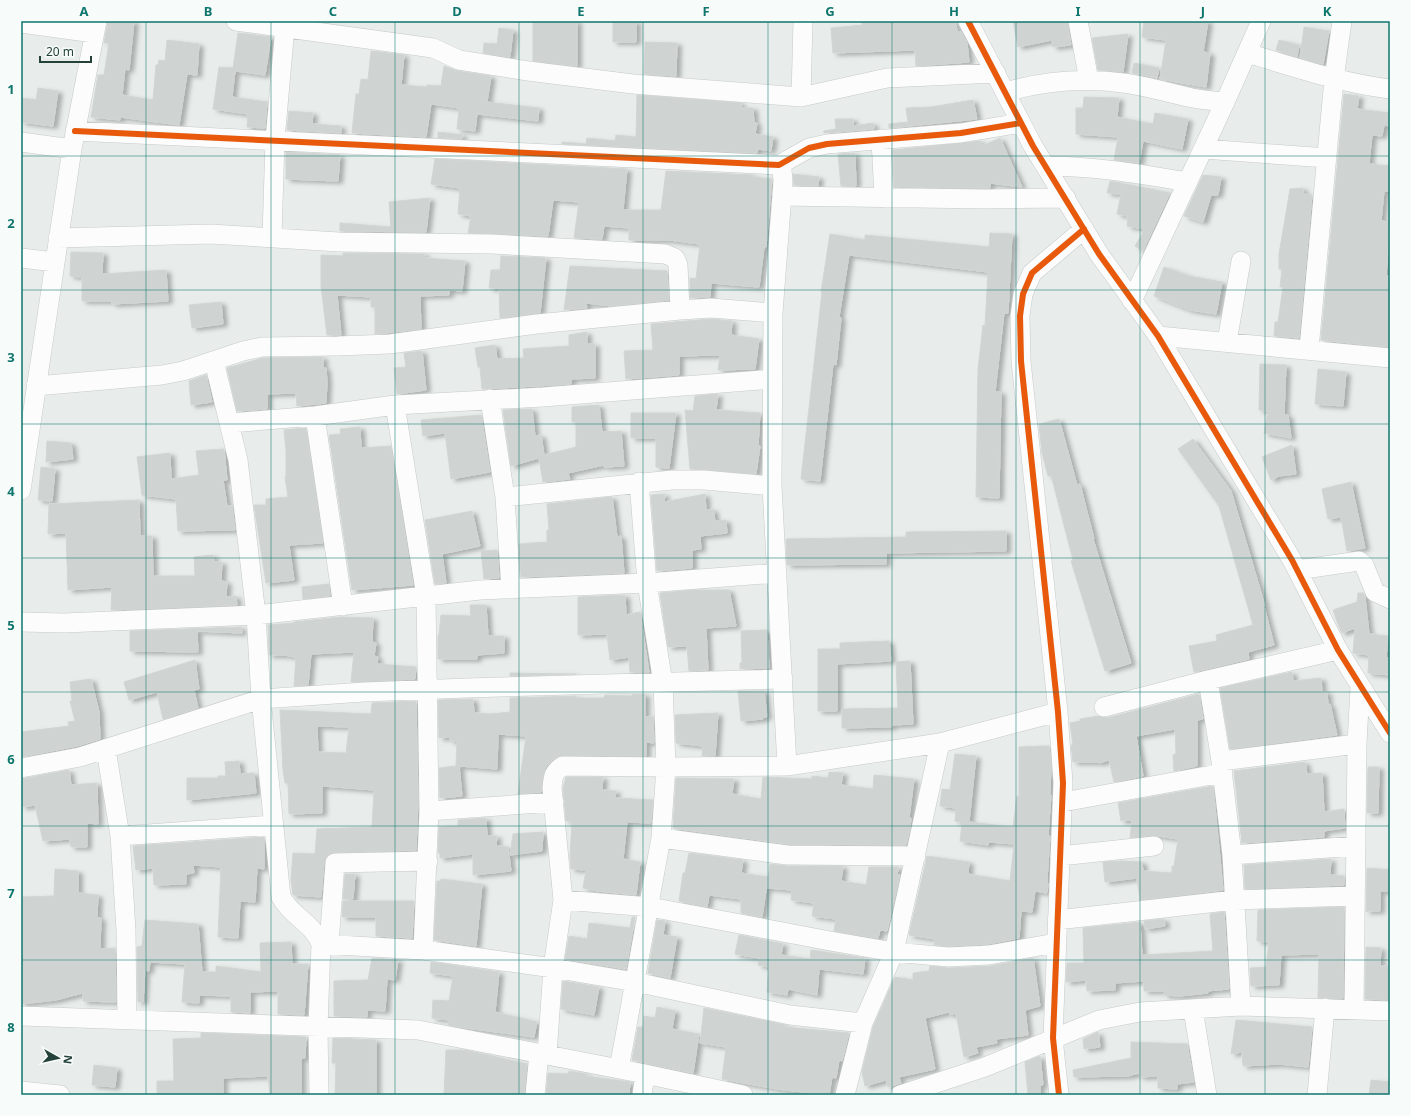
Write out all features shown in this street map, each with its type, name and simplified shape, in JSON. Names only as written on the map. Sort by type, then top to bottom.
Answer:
[{"type":"street","points":[[240,21],[433,48],[459,60],[528,72],[633,84],[801,97],[887,78],[996,73]]},
{"type":"street","points":[[801,97],[803,21]]},
{"type":"street","points":[[968,21],[1033,146],[1084,229],[1132,301],[1158,336],[1297,570],[1338,650],[1390,733]]},
{"type":"street","points":[[1078,21],[1089,81]]},
{"type":"street","points":[[1132,301],[1261,21]]},
{"type":"street","points":[[1309,349],[1334,79],[1342,21]]},
{"type":"street","points":[[21,23],[95,27],[74,140],[36,386],[26,418],[21,490]]},
{"type":"street","points":[[272,238],[275,140],[285,27]]},
{"type":"street","points":[[1247,53],[1334,79],[1364,86],[1390,89]]},
{"type":"street","points":[[1006,92],[1030,85],[1072,80],[1123,83],[1193,98],[1225,102]]},
{"type":"street","points":[[21,142],[74,140],[275,140],[779,165],[809,148],[827,144],[961,133],[1022,123]]},
{"type":"street","points":[[882,139],[884,198]]},
{"type":"street","points":[[1203,149],[1327,158]]},
{"type":"street","points":[[779,165],[782,170],[782,196],[774,313],[772,486],[787,766]]},
{"type":"street","points":[[1046,166],[1075,166],[1121,170],[1188,182]]},
{"type":"street","points":[[782,196],[884,198],[1066,198]]},
{"type":"street","points":[[1059,1095],[1053,1038],[1063,783],[1058,712],[1021,361],[1020,316],[1023,294],[1032,273],[1084,229]]},
{"type":"street","points":[[58,238],[211,234],[339,242],[491,244],[665,254],[675,258],[678,265],[680,310]]},
{"type":"street","points":[[21,258],[55,262]]},
{"type":"street","points":[[1228,342],[1241,261]]},
{"type":"street","points":[[36,386],[162,375],[183,371],[243,351],[262,347],[390,344],[537,324],[680,310],[711,308],[774,313]]},
{"type":"street","points":[[1158,336],[1309,349],[1390,358]]},
{"type":"street","points":[[214,361],[238,460],[256,615],[260,700],[272,825],[281,898],[285,906],[308,924],[325,944],[423,950],[553,968],[635,982],[783,1014],[863,1023]]},
{"type":"street","points":[[230,423],[315,416],[395,405],[543,397],[773,380]]},
{"type":"street","points":[[490,399],[505,497],[511,589]]},
{"type":"street","points":[[395,405],[426,596],[429,690],[429,811],[423,950]]},
{"type":"street","points":[[315,416],[343,606]]},
{"type":"street","points":[[505,497],[639,482],[704,480],[772,486]]},
{"type":"street","points":[[618,1069],[650,907],[661,838],[666,767],[663,683],[647,583],[639,482]]},
{"type":"street","points":[[1297,570],[1359,561],[1364,565],[1375,592],[1390,599]]},
{"type":"street","points":[[21,622],[64,623],[256,615],[480,590],[647,583],[777,573]]},
{"type":"street","points":[[1104,707],[1208,680],[1338,650]]},
{"type":"street","points":[[21,768],[80,757],[205,716],[260,700],[429,690],[783,679]]},
{"type":"street","points":[[1208,680],[1222,767],[1232,855],[1241,1006]]},
{"type":"street","points":[[1354,1009],[1354,896],[1357,744],[1360,687]]},
{"type":"street","points":[[536,1095],[543,1054],[563,900],[554,802],[553,776],[556,770],[563,766],[787,766],[940,742],[1058,712]]},
{"type":"street","points":[[845,1095],[863,1023],[894,952],[940,742]]},
{"type":"street","points":[[1062,802],[1222,767],[1357,744]]},
{"type":"street","points":[[106,749],[120,836],[126,930],[127,1019]]},
{"type":"street","points":[[429,811],[554,802]]},
{"type":"street","points":[[120,836],[272,825]]},
{"type":"street","points":[[661,838],[787,855],[916,856]]},
{"type":"street","points":[[1060,856],[1154,846]]},
{"type":"street","points":[[1232,855],[1356,846]]},
{"type":"street","points":[[319,1095],[318,1027],[325,944],[335,863],[336,861],[428,861]]},
{"type":"street","points":[[1057,920],[1235,900],[1354,896]]},
{"type":"street","points":[[563,900],[650,907],[894,952],[948,957],[989,955],[1056,943]]},
{"type":"street","points":[[900,1095],[938,1089],[1053,1038],[1106,1018],[1140,1012],[1241,1006],[1390,1011]]},
{"type":"street","points":[[1318,1095],[1325,1008]]},
{"type":"street","points":[[1193,1009],[1207,1095]]},
{"type":"street","points":[[21,1016],[418,1030],[645,1074],[743,1095]]},
{"type":"street","points":[[642,1095],[645,1074]]},
{"type":"street","points":[[21,1091],[60,1095]]},
{"type":"building","points":[[108,21],[134,21],[129,70],[125,69],[122,95],[153,100],[156,65],[158,65],[159,60],[165,61],[167,40],[199,44],[197,75],[187,74],[179,125],[120,117],[120,120],[91,117],[98,75],[104,75],[109,43],[104,43]]},
{"type":"building","points":[[533,21],[577,21],[577,66],[533,61]]},
{"type":"building","points":[[613,21],[636,21],[636,42],[613,42]]},
{"type":"building","points":[[862,21],[954,21],[958,32],[961,32],[967,43],[969,62],[916,66],[915,50],[833,53],[831,28],[862,25]]},
{"type":"building","points":[[1013,21],[1067,21],[1071,45],[1053,47],[1052,40],[1018,47]]},
{"type":"building","points":[[1144,21],[1208,21],[1203,52],[1210,53],[1206,87],[1160,79],[1166,40],[1142,37]]},
{"type":"building","points":[[1304,27],[1329,31],[1323,64],[1300,58]]},
{"type":"building","points":[[499,28],[513,30],[510,57],[483,53],[484,43],[497,44]]},
{"type":"building","points":[[238,33],[271,37],[265,75],[235,71],[232,97],[267,102],[265,128],[247,127],[248,114],[213,109],[219,67],[233,68]]},
{"type":"building","points":[[1128,34],[1123,72],[1098,70],[1092,38]]},
{"type":"building","points":[[1279,40],[1299,45],[1297,57],[1276,50]]},
{"type":"building","points":[[645,42],[677,43],[676,76],[644,74]]},
{"type":"building","points":[[371,51],[404,55],[401,85],[427,87],[427,85],[441,86],[444,66],[457,71],[491,76],[487,102],[539,108],[538,121],[477,114],[475,131],[457,129],[459,108],[431,104],[426,137],[352,133],[356,94],[359,94],[361,79],[368,80]]},
{"type":"building","points":[[1134,63],[1159,68],[1157,78],[1132,73]]},
{"type":"building","points":[[38,88],[58,91],[53,126],[21,122],[22,98],[36,100]]},
{"type":"building","points":[[1344,94],[1359,96],[1357,109],[1390,113],[1390,126],[1384,125],[1382,136],[1372,135],[1369,164],[1390,166],[1390,191],[1384,191],[1381,221],[1390,222],[1386,276],[1390,276],[1390,331],[1388,347],[1321,340]]},
{"type":"building","points":[[637,95],[741,103],[741,108],[753,108],[754,123],[757,123],[755,134],[773,137],[771,151],[758,149],[757,153],[562,144],[562,142],[586,144],[587,138],[615,141],[616,135],[636,137]]},
{"type":"building","points":[[1084,97],[1119,98],[1117,117],[1153,124],[1155,113],[1188,119],[1182,149],[1143,141],[1139,163],[1114,160],[1118,137],[1076,134],[1076,108],[1083,108]]},
{"type":"building","points":[[973,100],[977,119],[889,128],[889,124],[908,122],[906,108],[931,107]]},
{"type":"building","points":[[289,111],[313,113],[312,124],[341,126],[341,133],[287,130]]},
{"type":"building","points":[[835,119],[853,119],[853,126],[873,123],[874,129],[824,133],[824,131],[836,129]]},
{"type":"building","points":[[438,132],[463,135],[462,139],[438,138]]},
{"type":"building","points":[[1000,138],[1022,187],[990,183],[990,188],[894,187],[893,150],[981,141],[982,146]]},
{"type":"building","points":[[286,152],[340,155],[338,181],[286,179]]},
{"type":"building","points":[[855,153],[856,186],[841,186],[838,154]]},
{"type":"building","points":[[435,159],[627,169],[623,210],[661,210],[666,171],[753,175],[753,177],[772,179],[766,247],[764,247],[759,287],[711,283],[710,297],[690,298],[690,278],[696,279],[700,244],[669,240],[629,240],[629,228],[604,226],[602,239],[574,238],[579,202],[553,200],[548,236],[468,233],[471,216],[458,214],[460,188],[431,184]]},
{"type":"building","points":[[793,174],[819,177],[818,186],[794,185]]},
{"type":"building","points":[[1203,175],[1221,177],[1218,195],[1211,195],[1203,222],[1184,216]]},
{"type":"building","points":[[1110,181],[1170,193],[1143,251],[1135,246],[1145,229],[1127,226],[1128,216],[1117,214],[1121,194],[1107,193]]},
{"type":"building","points":[[1303,188],[1303,194],[1312,195],[1299,338],[1274,336],[1275,322],[1278,322],[1283,287],[1280,287],[1282,269],[1279,269],[1279,254],[1290,189]]},
{"type":"building","points":[[430,198],[426,232],[340,231],[340,223],[391,227],[389,202]]},
{"type":"building","points":[[990,233],[1012,234],[1008,313],[1004,313],[995,392],[1001,392],[999,498],[976,497],[978,369],[983,325],[985,326],[988,272],[849,255],[839,317],[841,318],[836,365],[833,364],[820,481],[801,479],[821,292],[830,234],[865,240],[865,235],[989,247]]},
{"type":"building","points":[[71,252],[103,253],[102,274],[166,270],[168,301],[112,304],[112,301],[82,301],[82,277],[70,276]]},
{"type":"building","points":[[343,253],[425,254],[424,258],[465,261],[462,291],[449,290],[449,295],[420,296],[421,329],[375,334],[375,307],[371,307],[371,297],[337,295],[341,335],[327,335],[321,286],[321,255],[343,256]]},
{"type":"building","points":[[501,256],[546,258],[540,313],[500,318],[499,288],[489,288],[491,270],[500,270]]},
{"type":"building","points":[[570,266],[667,271],[669,300],[612,306],[586,303],[587,308],[564,310]]},
{"type":"building","points":[[1164,267],[1189,276],[1222,282],[1216,314],[1190,310],[1154,296]]},
{"type":"building","points":[[221,302],[223,324],[192,328],[189,305]]},
{"type":"building","points":[[711,319],[732,321],[731,335],[759,339],[755,369],[718,370],[720,355],[679,356],[679,375],[626,379],[624,351],[653,350],[651,324]]},
{"type":"building","points":[[587,332],[587,344],[595,344],[595,378],[571,379],[571,384],[482,389],[480,367],[478,367],[475,348],[495,345],[497,359],[524,358],[523,349],[569,346],[569,335]]},
{"type":"building","points":[[422,351],[426,390],[397,394],[394,368],[406,367],[404,353]]},
{"type":"building","points":[[323,357],[323,368],[326,368],[327,382],[326,403],[297,406],[296,393],[267,394],[267,409],[237,411],[227,368],[263,358]]},
{"type":"building","points":[[1260,364],[1286,365],[1284,415],[1288,415],[1291,438],[1264,433],[1268,411],[1259,410]]},
{"type":"building","points":[[1318,369],[1346,372],[1343,406],[1315,404]]},
{"type":"building","points":[[206,375],[212,402],[191,405],[189,381]]},
{"type":"building","points":[[718,394],[716,410],[760,413],[758,446],[760,446],[756,474],[690,469],[685,410],[693,411],[695,396]]},
{"type":"building","points":[[599,405],[602,432],[621,431],[624,466],[604,467],[604,465],[568,473],[570,479],[543,482],[539,458],[511,466],[503,410],[532,409],[535,436],[541,435],[544,455],[576,447],[576,422],[572,422],[572,407]]},
{"type":"building","points":[[631,413],[676,413],[669,468],[656,467],[656,438],[631,438]]},
{"type":"building","points":[[481,415],[490,472],[451,479],[445,433],[423,436],[421,420]]},
{"type":"building","points":[[1059,419],[1077,485],[1080,484],[1093,539],[1131,663],[1105,671],[1071,561],[1073,560],[1051,475],[1048,476],[1042,453],[1039,424]]},
{"type":"building","points":[[360,427],[361,448],[391,446],[413,585],[352,590],[329,435],[341,434],[340,429]]},
{"type":"building","points":[[306,428],[323,543],[289,545],[294,580],[266,583],[254,505],[266,505],[266,499],[288,497],[285,477],[286,450],[284,430]]},
{"type":"building","points":[[1193,439],[1231,491],[1265,606],[1274,645],[1248,652],[1249,659],[1194,672],[1189,646],[1217,641],[1216,635],[1253,625],[1219,506],[1178,449]]},
{"type":"building","points":[[47,441],[71,443],[73,459],[46,462]]},
{"type":"building","points":[[1292,445],[1296,474],[1279,476],[1271,480],[1262,457]]},
{"type":"building","points":[[224,449],[227,480],[223,480],[227,506],[232,506],[235,530],[178,531],[176,499],[142,495],[137,457],[170,453],[171,479],[199,475],[196,451]]},
{"type":"building","points":[[41,467],[55,469],[52,501],[38,500]]},
{"type":"building","points":[[1351,482],[1365,548],[1347,551],[1341,517],[1328,519],[1322,489]]},
{"type":"building","points":[[665,494],[664,502],[705,494],[706,510],[713,509],[715,521],[726,520],[727,533],[700,536],[701,549],[692,550],[692,568],[657,571],[651,495]]},
{"type":"building","points":[[612,497],[617,537],[621,536],[624,573],[521,577],[519,544],[547,542],[547,530],[549,530],[547,504]]},
{"type":"building","points":[[139,500],[140,536],[152,536],[153,576],[195,576],[194,557],[213,555],[214,562],[222,562],[221,581],[227,582],[226,597],[236,596],[237,605],[111,610],[112,587],[68,590],[66,533],[48,534],[49,504]]},
{"type":"building","points":[[472,511],[480,546],[442,554],[446,583],[435,584],[425,520]]},
{"type":"building","points":[[1006,531],[1006,551],[886,553],[886,564],[787,565],[786,539],[906,537],[906,532]]},
{"type":"building","points":[[497,550],[499,578],[484,579],[481,551]]},
{"type":"building","points":[[329,584],[330,596],[303,599],[302,587]]},
{"type":"building","points":[[694,590],[729,590],[736,626],[706,628],[708,670],[689,671],[687,646],[668,647],[660,593]]},
{"type":"building","points":[[1358,593],[1363,593],[1365,597],[1369,634],[1388,636],[1386,658],[1390,658],[1390,675],[1368,673],[1369,655],[1353,653],[1355,628],[1342,633],[1339,627],[1333,610],[1357,602]]},
{"type":"building","points":[[625,595],[626,615],[640,612],[649,672],[630,672],[629,657],[610,660],[607,634],[578,635],[578,597]]},
{"type":"building","points":[[470,605],[486,605],[488,636],[504,636],[504,653],[477,655],[477,659],[438,659],[438,635],[441,615],[471,616]]},
{"type":"building","points":[[341,617],[373,618],[372,642],[376,643],[374,656],[378,657],[377,664],[416,667],[415,679],[351,682],[354,652],[311,654],[308,685],[294,686],[296,657],[269,655],[268,625]]},
{"type":"building","points":[[241,627],[242,633],[197,631],[198,652],[130,651],[130,631]]},
{"type":"building","points":[[767,630],[769,668],[740,669],[740,663],[742,663],[741,631]]},
{"type":"building","points":[[889,641],[891,661],[837,664],[837,711],[818,711],[818,649],[840,649],[840,643]]},
{"type":"building","points":[[195,660],[199,689],[194,690],[198,708],[163,719],[157,692],[129,700],[124,682]]},
{"type":"building","points":[[910,661],[913,724],[892,725],[892,727],[842,728],[842,709],[898,708],[896,662]]},
{"type":"building","points":[[1292,672],[1293,681],[1321,678],[1322,692],[1327,692],[1328,705],[1330,704],[1337,735],[1230,749],[1220,688]]},
{"type":"building","points":[[510,673],[576,674],[510,676]]},
{"type":"building","points":[[91,679],[99,712],[100,739],[77,746],[21,757],[21,732],[69,726],[68,722],[75,721],[70,701],[72,701],[70,682]]},
{"type":"building","points":[[738,691],[764,691],[767,717],[763,717],[763,719],[741,721]]},
{"type":"building","points":[[632,694],[645,694],[645,717],[653,716],[654,743],[646,742],[646,756],[563,755],[554,759],[546,767],[542,779],[541,792],[518,794],[526,736],[498,734],[497,769],[459,766],[462,796],[440,798],[439,768],[456,766],[457,741],[450,741],[450,737],[439,738],[438,700],[473,699],[474,713],[490,714],[510,712],[510,698],[576,696],[576,698],[604,698],[605,695],[632,696]]},
{"type":"building","points":[[1199,694],[1203,719],[1197,720],[1197,766],[1174,771],[1173,755],[1176,754],[1175,729],[1136,736],[1143,776],[1114,782],[1109,760],[1099,763],[1073,762],[1071,745],[1073,745],[1070,723],[1080,721],[1080,719],[1099,716],[1107,718]]},
{"type":"building","points":[[416,701],[418,801],[416,850],[330,853],[324,862],[321,897],[293,895],[291,880],[293,853],[315,854],[317,829],[372,827],[374,790],[322,786],[322,813],[289,814],[288,783],[285,783],[283,770],[280,710],[371,714],[372,703]],"holes":[[[317,726],[349,727],[346,753],[318,752]]]},
{"type":"building","points":[[718,713],[715,756],[702,756],[703,746],[676,743],[675,715]]},
{"type":"building","points":[[1049,746],[1051,764],[1051,795],[1048,836],[1050,836],[1047,893],[1035,891],[1032,912],[1021,911],[1019,938],[988,944],[948,946],[934,945],[935,939],[909,935],[927,856],[969,862],[968,874],[1010,881],[1014,844],[989,842],[988,845],[960,841],[962,822],[955,821],[956,808],[940,806],[942,789],[950,790],[955,754],[976,756],[969,822],[1013,827],[1017,796],[1019,796],[1019,747]]},
{"type":"building","points":[[239,761],[240,774],[254,773],[256,793],[187,800],[187,778],[218,778],[218,776],[226,776],[225,762]]},
{"type":"building","points":[[1305,762],[1307,774],[1322,773],[1324,812],[1344,809],[1345,828],[1324,831],[1324,837],[1242,843],[1234,771]]},
{"type":"building","points":[[1368,767],[1379,767],[1378,813],[1367,813]]},
{"type":"building","points":[[69,770],[71,785],[97,783],[98,824],[87,823],[87,847],[71,847],[70,839],[43,841],[35,805],[22,807],[21,779]]},
{"type":"building","points":[[829,772],[843,773],[841,785],[873,789],[874,775],[914,779],[909,818],[911,818],[910,829],[906,845],[788,844],[673,828],[676,778],[734,779],[732,794],[761,799],[763,777],[812,779],[812,776],[828,778]]},
{"type":"building","points":[[566,777],[603,777],[602,790],[616,791],[615,798],[653,800],[651,823],[627,822],[623,859],[640,862],[636,895],[583,888],[586,870],[571,869],[570,857],[572,821],[566,821],[563,788]]},
{"type":"building","points":[[1213,786],[1223,890],[1140,900],[1137,878],[1105,882],[1103,862],[1142,862],[1143,871],[1172,873],[1172,866],[1174,866],[1178,839],[1153,835],[1130,838],[1132,820],[1121,821],[1118,803]]},
{"type":"building","points":[[486,818],[487,836],[497,836],[496,846],[508,847],[511,871],[473,875],[473,854],[440,858],[440,853],[438,853],[439,827],[458,826],[458,820]]},
{"type":"building","points":[[543,832],[542,851],[510,855],[513,834]]},
{"type":"building","points":[[264,837],[264,869],[257,868],[255,902],[240,901],[238,938],[218,937],[221,867],[193,865],[194,873],[186,874],[186,884],[154,885],[153,868],[136,870],[133,846]]},
{"type":"building","points":[[689,853],[743,860],[741,873],[768,877],[762,917],[741,913],[741,899],[709,895],[707,907],[679,901],[683,873],[685,873]]},
{"type":"building","points":[[1331,859],[1330,875],[1344,876],[1344,885],[1245,889],[1244,865]]},
{"type":"building","points":[[770,864],[787,866],[843,866],[841,881],[866,885],[869,867],[899,867],[897,874],[900,875],[887,931],[880,930],[878,938],[834,931],[836,919],[812,916],[814,903],[791,900],[792,890],[767,888]]},
{"type":"building","points":[[1367,868],[1390,870],[1390,891],[1380,891],[1380,911],[1366,912]]},
{"type":"building","points":[[55,869],[78,871],[78,893],[98,895],[97,918],[101,918],[100,949],[115,948],[116,1002],[83,1001],[83,993],[56,1000],[21,1004],[21,897],[54,896]]},
{"type":"building","points":[[345,874],[355,874],[353,899],[343,899]]},
{"type":"building","points":[[441,879],[482,884],[476,946],[434,940],[437,881],[441,881]]},
{"type":"building","points":[[343,901],[414,901],[412,938],[376,936],[376,917],[342,917]]},
{"type":"building","points":[[1344,907],[1343,998],[1318,998],[1319,954],[1281,955],[1279,985],[1251,986],[1250,968],[1266,967],[1269,942],[1257,941],[1258,910]]},
{"type":"building","points":[[1224,912],[1229,989],[1180,996],[1164,995],[1165,991],[1144,991],[1144,981],[1115,983],[1115,990],[1087,991],[1086,980],[1066,982],[1067,963],[1084,963],[1083,928],[1140,922],[1142,955],[1213,951],[1210,914]]},
{"type":"building","points":[[632,917],[635,917],[626,969],[565,959],[569,936],[587,939],[589,923],[630,928]]},
{"type":"building","points":[[1164,919],[1165,926],[1145,929],[1144,921]]},
{"type":"building","points":[[145,920],[198,924],[202,972],[216,972],[216,966],[261,972],[260,943],[291,942],[292,964],[308,964],[304,1015],[278,1014],[278,991],[250,992],[250,1013],[231,1012],[231,996],[199,995],[199,1003],[182,1002],[185,964],[150,962],[149,971],[145,970],[143,1002],[138,1002],[137,947],[142,946]]},
{"type":"building","points":[[657,920],[665,921],[663,935],[677,937],[670,978],[648,973]]},
{"type":"building","points":[[739,935],[783,944],[781,955],[810,959],[811,950],[865,958],[863,974],[819,969],[817,995],[788,989],[787,995],[767,992],[769,967],[758,965],[759,958],[735,954]]},
{"type":"building","points":[[1366,947],[1381,948],[1380,966],[1389,966],[1389,1000],[1365,999]]},
{"type":"building","points":[[372,958],[398,960],[395,980],[387,979],[385,1011],[367,1010],[367,1017],[334,1016],[334,981],[368,980]]},
{"type":"building","points":[[1033,958],[1040,1006],[1025,1010],[1028,1035],[996,1039],[997,1043],[976,1047],[978,1053],[964,1057],[956,1013],[950,1015],[949,1012],[925,1018],[935,1069],[899,1077],[901,1083],[888,1087],[886,1080],[865,1086],[862,1072],[873,1027],[895,977],[913,980],[913,973],[929,971],[930,966],[949,968],[990,966]]},
{"type":"building","points":[[431,962],[499,972],[495,1012],[537,1022],[534,1037],[448,1025],[449,1020],[432,1018],[433,1000],[449,1001],[453,976],[430,973]]},
{"type":"building","points":[[563,981],[599,987],[594,1015],[561,1009]]},
{"type":"building","points":[[657,1007],[675,1011],[672,1029],[699,1034],[693,1073],[632,1060],[638,1027],[643,1027],[644,1016],[655,1018]]},
{"type":"building","points":[[704,1008],[785,1025],[785,1027],[849,1033],[842,1061],[839,1060],[836,1078],[832,1077],[829,1095],[777,1089],[722,1079],[726,1047],[700,1043]]},
{"type":"building","points":[[1236,1020],[1312,1027],[1308,1067],[1279,1064],[1243,1066],[1242,1052],[1231,1054]]},
{"type":"building","points":[[1098,1032],[1100,1047],[1084,1049],[1083,1039]]},
{"type":"building","points":[[201,1033],[306,1037],[305,1058],[301,1058],[301,1095],[270,1095],[268,1076],[223,1078],[223,1095],[157,1095],[157,1081],[174,1081],[173,1039],[201,1038]]},
{"type":"building","points":[[333,1038],[376,1040],[376,1095],[335,1095],[336,1063],[332,1063]]},
{"type":"building","points":[[1131,1042],[1187,1044],[1194,1082],[1177,1084],[1177,1089],[1158,1088],[1158,1076],[1140,1077],[1139,1073],[1128,1076],[1074,1077],[1073,1070],[1131,1058]]},
{"type":"building","points":[[446,1050],[465,1050],[527,1064],[524,1095],[444,1095]]},
{"type":"building","points":[[1040,1056],[1043,1085],[1040,1085],[1040,1095],[1028,1095],[1025,1062]]},
{"type":"building","points":[[94,1065],[117,1068],[115,1087],[92,1085]]},
{"type":"building","points":[[569,1071],[586,1074],[586,1076],[630,1082],[629,1095],[546,1095],[548,1073],[568,1074]]},
{"type":"building","points":[[1371,1080],[1390,1082],[1390,1095],[1369,1095]]},
{"type":"cycle path","points":[[968,21],[1033,146],[1099,254],[1158,336],[1292,560],[1338,650],[1390,733]]},
{"type":"cycle path","points":[[75,131],[779,165],[809,148],[827,144],[961,133],[1021,123]]},
{"type":"cycle path","points":[[1059,1095],[1053,1038],[1063,783],[1058,712],[1021,361],[1020,316],[1023,294],[1032,273],[1084,229]]}]
